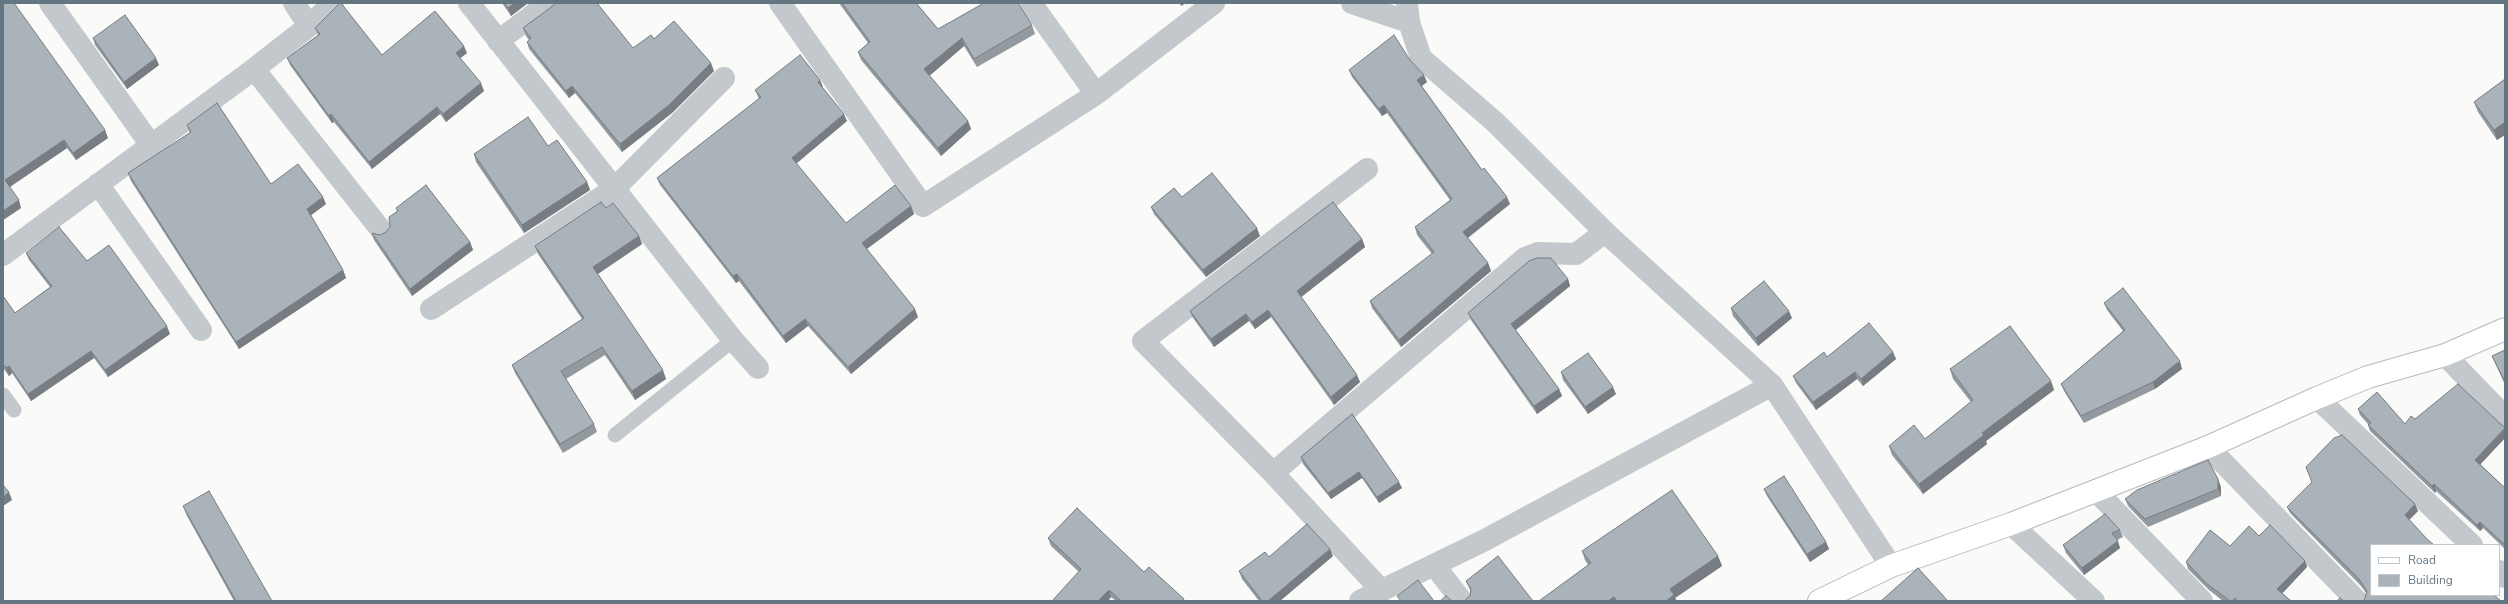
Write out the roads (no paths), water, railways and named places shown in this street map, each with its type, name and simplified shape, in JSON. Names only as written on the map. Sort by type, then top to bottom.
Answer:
[{"type":"street","points":[[50,3],[151,145]]},
{"type":"street","points":[[294,3],[309,26]]},
{"type":"street","points":[[3,255],[254,69],[309,26],[333,3]]},
{"type":"street","points":[[469,3],[733,340],[758,368]]},
{"type":"street","points":[[498,41],[548,3]]},
{"type":"street","points":[[780,3],[923,206],[1096,94],[1214,3]]},
{"type":"street","points":[[1031,3],[1096,94]]},
{"type":"street","points":[[1352,3],[1408,13],[1421,58],[1496,123],[1605,232],[1772,385],[1891,566]]},
{"type":"street","points":[[254,69],[381,230]]},
{"type":"street","points":[[431,309],[614,189],[724,78]]},
{"type":"street","points":[[1367,169],[1143,341],[1273,473],[1382,591]]},
{"type":"street","points":[[98,184],[202,330]]},
{"type":"street","points":[[1273,473],[1525,258],[1538,253],[1576,254],[1605,232]]},
{"type":"street","points":[[1819,601],[1891,566],[2011,524],[2208,447],[2317,398],[2368,377],[2445,355],[2505,329]]},
{"type":"street","points":[[2445,355],[2505,417]]},
{"type":"street","points":[[1360,601],[1485,540],[1772,385]]},
{"type":"street","points":[[2317,398],[2471,544]]},
{"type":"street","points":[[2208,447],[2357,601]]},
{"type":"street","points":[[2096,491],[2202,601]]},
{"type":"street","points":[[2011,524],[2094,601]]},
{"type":"street","points":[[1434,565],[1462,601]]},
{"type":"lane","points":[[614,435],[733,340]]},
{"type":"lane","points":[[3,395],[14,410]]}]
